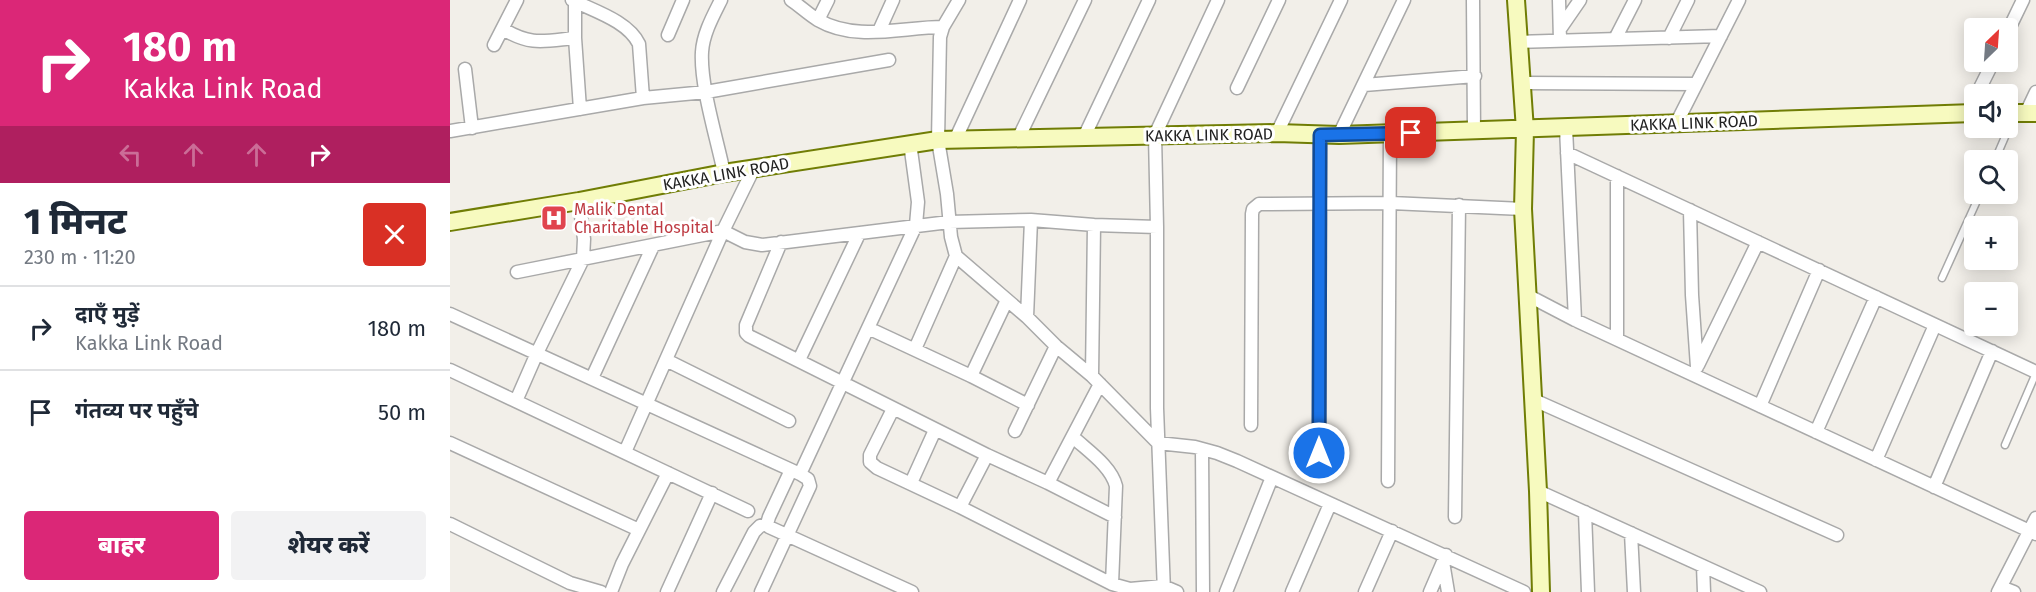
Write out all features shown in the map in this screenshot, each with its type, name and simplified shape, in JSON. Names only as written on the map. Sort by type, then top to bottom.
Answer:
[{"type":"street","points":[[494,45],[517,0]]},
{"type":"street","points":[[668,35],[683,0]]},
{"type":"street","points":[[722,0],[704,38],[702,51],[706,92],[724,172]]},
{"type":"street","points":[[791,0],[818,20],[850,31],[943,27]]},
{"type":"street","points":[[818,20],[828,0]]},
{"type":"street","points":[[879,31],[893,0]]},
{"type":"street","points":[[959,0],[943,27],[939,53],[938,140],[956,256],[1096,380],[1158,443],[1202,449],[1227,457],[1392,531],[1497,586],[1524,592]]},
{"type":"street","points":[[956,138],[1020,0]]},
{"type":"street","points":[[1018,139],[1085,0]]},
{"type":"street","points":[[1084,137],[1149,0]]},
{"type":"street","points":[[1164,589],[1158,443],[1155,135],[1218,0]]},
{"type":"street","points":[[1237,88],[1279,0]]},
{"type":"street","points":[[1277,133],[1341,0]]},
{"type":"street","points":[[1339,135],[1404,0]]},
{"type":"street","points":[[1473,0],[1474,131]]},
{"type":"street","points":[[1516,0],[1525,130],[1523,209],[1534,399],[1540,592]]},
{"type":"street","points":[[1559,0],[1560,35]]},
{"type":"street","points":[[1560,35],[1580,0]]},
{"type":"street","points":[[1615,39],[1635,0]]},
{"type":"street","points":[[1670,38],[1688,0]]},
{"type":"street","points":[[1676,124],[1739,0]]},
{"type":"street","points":[[2014,18],[2023,0]]},
{"type":"street","points":[[580,109],[574,1],[620,24],[636,38],[639,45],[643,98]]},
{"type":"street","points":[[503,28],[526,41],[575,38]]},
{"type":"street","points":[[1519,42],[1560,35],[1615,39],[1721,36]]},
{"type":"street","points":[[450,131],[643,98],[706,92],[889,60]]},
{"type":"street","points":[[465,69],[472,128]]},
{"type":"street","points":[[1364,85],[1475,76]]},
{"type":"street","points":[[1521,83],[1696,84]]},
{"type":"street","points":[[2021,113],[2036,92]]},
{"type":"street","name":"KAKKA LINK ROAD","points":[[450,222],[579,201],[724,172],[956,138],[1018,139],[1277,133],[1390,134],[1676,124],[1964,109]]},
{"type":"street","points":[[1566,128],[1575,320]]},
{"type":"street","points":[[1388,481],[1390,134]]},
{"type":"street","points":[[1319,453],[1320,135]]},
{"type":"street","points":[[723,592],[754,532],[760,526],[767,524],[843,384],[916,225],[918,202],[910,143]]},
{"type":"street","points":[[1567,153],[2036,373]]},
{"type":"street","points":[[625,452],[723,231],[754,168]]},
{"type":"street","points":[[1617,176],[1617,339]]},
{"type":"street","points":[[516,401],[583,259],[584,239],[579,201]]},
{"type":"street","points":[[1251,425],[1252,211],[1259,204],[1391,203],[1523,209]]},
{"type":"street","points":[[1455,517],[1459,205]]},
{"type":"street","points":[[1690,210],[1696,371]]},
{"type":"street","points":[[517,272],[723,231],[749,244],[762,245],[949,222],[1031,220],[1157,227]]},
{"type":"street","points":[[1027,317],[1031,220]]},
{"type":"street","points":[[1048,483],[1073,437],[1096,380],[1094,225]]},
{"type":"street","points":[[799,360],[859,234]]},
{"type":"street","points":[[781,242],[746,330],[749,336],[935,430],[1115,517]]},
{"type":"street","points":[[1696,371],[1758,242]]},
{"type":"street","points":[[592,378],[653,246]]},
{"type":"street","points":[[915,349],[956,256]]},
{"type":"street","points":[[1760,406],[1819,270]]},
{"type":"street","points":[[1529,296],[1617,339],[1696,371],[1760,406],[2033,533]]},
{"type":"street","points":[[1816,432],[1876,297]]},
{"type":"street","points":[[971,376],[1007,300]]},
{"type":"street","points":[[450,314],[808,479],[810,486],[761,592]]},
{"type":"street","points":[[1876,460],[1935,325]]},
{"type":"street","points":[[868,328],[1028,405]]},
{"type":"street","points":[[1015,431],[1056,346]]},
{"type":"street","points":[[1934,487],[1992,351]]},
{"type":"street","points":[[666,360],[789,420]]},
{"type":"street","points":[[450,370],[748,511]]},
{"type":"street","points":[[1534,399],[1837,535]]},
{"type":"street","points":[[893,409],[870,455],[870,462],[877,468],[1112,584],[1130,589],[1164,589],[1177,592]]},
{"type":"street","points":[[911,483],[935,430]]},
{"type":"street","points":[[1073,437],[1109,470],[1114,478],[1116,486],[1112,584]]},
{"type":"street","points":[[450,443],[639,530]]},
{"type":"street","points":[[1202,449],[1203,592]]},
{"type":"street","points":[[960,507],[987,455]]},
{"type":"street","points":[[611,592],[622,564],[668,473]]},
{"type":"street","points":[[1226,592],[1272,477]]},
{"type":"street","points":[[1538,491],[1760,592]]},
{"type":"street","points":[[667,592],[712,494]]},
{"type":"street","points":[[1292,592],[1330,504]]},
{"type":"street","points":[[1585,512],[1588,592]]},
{"type":"street","points":[[2014,592],[2000,589],[2033,533],[2036,518]]},
{"type":"street","points":[[450,524],[570,583],[601,592]]},
{"type":"street","points":[[767,524],[769,527],[912,592]]},
{"type":"street","points":[[1365,592],[1392,531]]},
{"type":"street","points":[[1631,533],[1634,592]]},
{"type":"street","points":[[1430,592],[1444,559]]},
{"type":"street","points":[[1444,559],[1448,592]]},
{"type":"street","points":[[1703,566],[1704,592]]},
{"type":"lane","points":[[2001,150],[2021,113]]},
{"type":"lane","points":[[1942,278],[1975,204]]},
{"type":"lane","points":[[2005,446],[2036,373]]},
{"type":"place","name":"Malik Dental Charitable Hospital","points":[[554,218]]},
{"type":"route","points":[[1319,453],[1320,135],[1411,133]]}]
